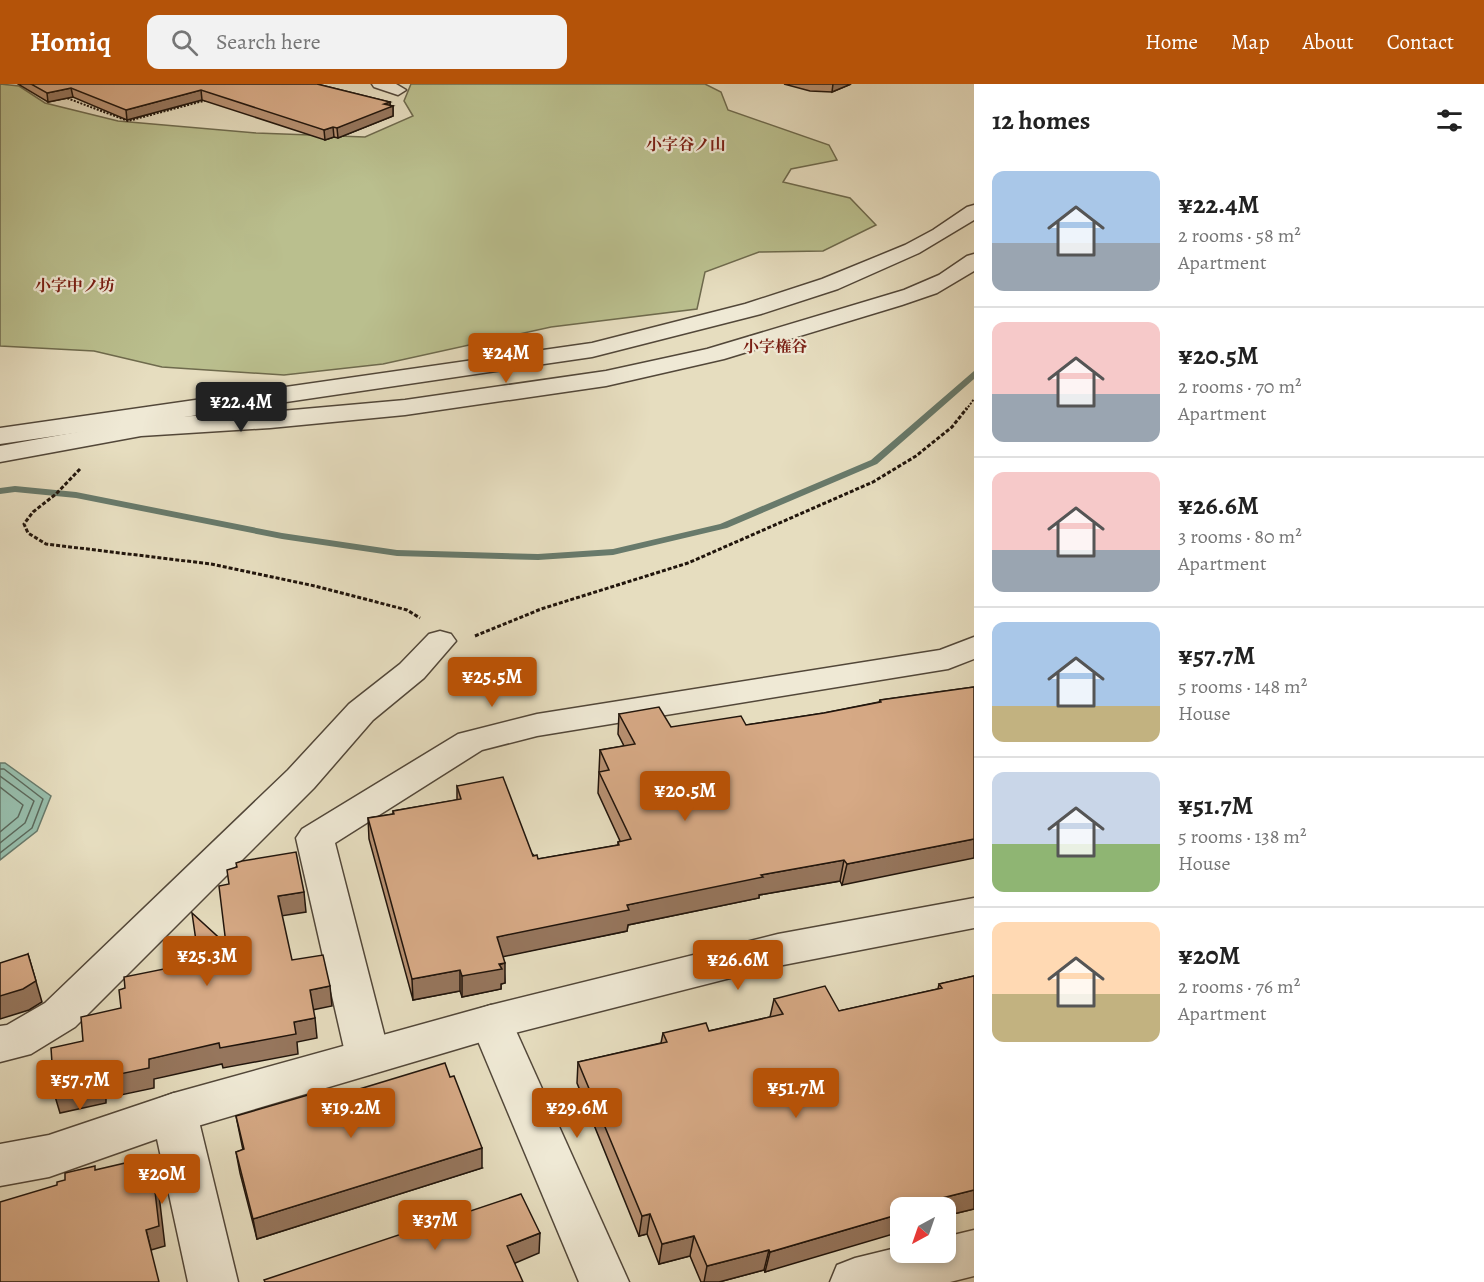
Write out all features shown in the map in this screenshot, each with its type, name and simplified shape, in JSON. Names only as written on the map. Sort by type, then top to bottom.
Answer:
[{"type":"street","points":[[380,84],[398,90]]},
{"type":"street","points":[[0,436],[592,350],[753,309],[830,284],[912,249],[940,234],[974,211]]},
{"type":"street","points":[[134,429],[332,416],[446,404],[534,391],[674,364],[793,332],[901,297],[944,282],[960,273],[974,260]]},
{"type":"street","points":[[0,454],[409,382],[473,368]]},
{"type":"street","points":[[0,1044],[16,1041],[60,1016],[301,779],[361,712],[412,671],[440,641]]},
{"type":"street","points":[[368,1057],[315,838],[470,742],[537,725],[948,659],[974,646]]},
{"type":"street","points":[[0,1165],[49,1156],[174,1113],[491,1022],[778,950],[974,913]]},
{"type":"street","points":[[491,1022],[604,1282]]},
{"type":"street","points":[[174,1113],[213,1282]]},
{"type":"street","points":[[855,1282],[974,1253]]},
{"type":"path","points":[[55,94],[128,121],[208,99]]},
{"type":"path","points":[[82,468],[66,481],[53,497],[28,514],[24,524],[28,533],[46,544],[211,564],[327,589],[407,610],[432,626],[440,641],[463,640],[541,609],[629,584],[688,563],[873,482],[916,456],[952,427],[974,399]]},
{"type":"shaded area","points":[[0,84],[19,86],[45,103],[118,121],[256,133],[365,137],[413,116],[404,101],[411,84],[705,84],[721,92],[728,110],[829,145],[837,160],[791,169],[783,182],[850,198],[876,225],[823,251],[759,252],[705,272],[697,309],[551,327],[383,364],[284,375],[162,367],[94,351],[0,346]]},
{"type":"water","points":[[0,763],[5,763],[51,796],[37,831],[0,860]]},
{"type":"building","points":[[31,84],[317,84],[390,102],[384,104],[393,106],[337,128],[324,130],[201,90],[126,110],[71,88],[47,93]]},
{"type":"building","points":[[974,687],[974,839],[847,864],[844,860],[761,875],[763,877],[627,905],[629,910],[497,937],[505,963],[499,964],[502,969],[462,976],[460,970],[412,979],[368,818],[394,814],[393,811],[461,799],[457,786],[503,777],[533,856],[537,855],[538,859],[619,845],[618,842],[631,839],[599,772],[609,770],[600,750],[635,744],[619,714],[659,707],[671,727],[741,716],[746,725],[824,713],[881,702],[880,700]]},
{"type":"building","points":[[296,852],[304,892],[278,896],[292,960],[323,955],[330,986],[310,990],[315,1018],[294,1022],[296,1034],[220,1048],[219,1043],[149,1059],[149,1068],[100,1078],[100,1083],[54,1093],[51,1048],[83,1041],[81,1017],[121,1008],[119,990],[125,988],[124,977],[199,962],[192,913],[226,944],[219,886],[229,884],[227,870],[237,867],[236,863],[242,861]]},
{"type":"building","points":[[28,954],[36,981],[23,989],[0,996],[0,963]]},
{"type":"building","points":[[974,976],[974,1190],[946,1197],[890,1197],[890,1217],[770,1252],[769,1250],[707,1266],[694,1236],[662,1244],[650,1214],[642,1216],[578,1062],[667,1042],[663,1033],[706,1023],[709,1031],[783,1014],[774,999],[825,986],[839,1011],[942,988],[939,984]]},
{"type":"building","points":[[445,1063],[450,1077],[454,1076],[482,1148],[253,1219],[236,1152],[244,1149],[236,1116],[308,1095],[310,1104]]},
{"type":"building","points":[[151,1157],[159,1226],[146,1230],[159,1282],[0,1282],[0,1202],[57,1185],[57,1182],[65,1180],[65,1173],[95,1166],[95,1170]]},
{"type":"building","points":[[521,1194],[540,1233],[507,1246],[523,1282],[265,1282],[264,1280]]},
{"type":"waterway","points":[[0,491],[15,489],[76,495],[282,536],[397,553],[538,557],[613,552],[723,526],[874,462],[974,374]]},
{"type":"district","name":"小字谷ノ山","points":[[686,144]]},
{"type":"district","name":"小字中ノ坊","points":[[75,285]]},
{"type":"district","name":"小字権谷","points":[[775,346]]}]
